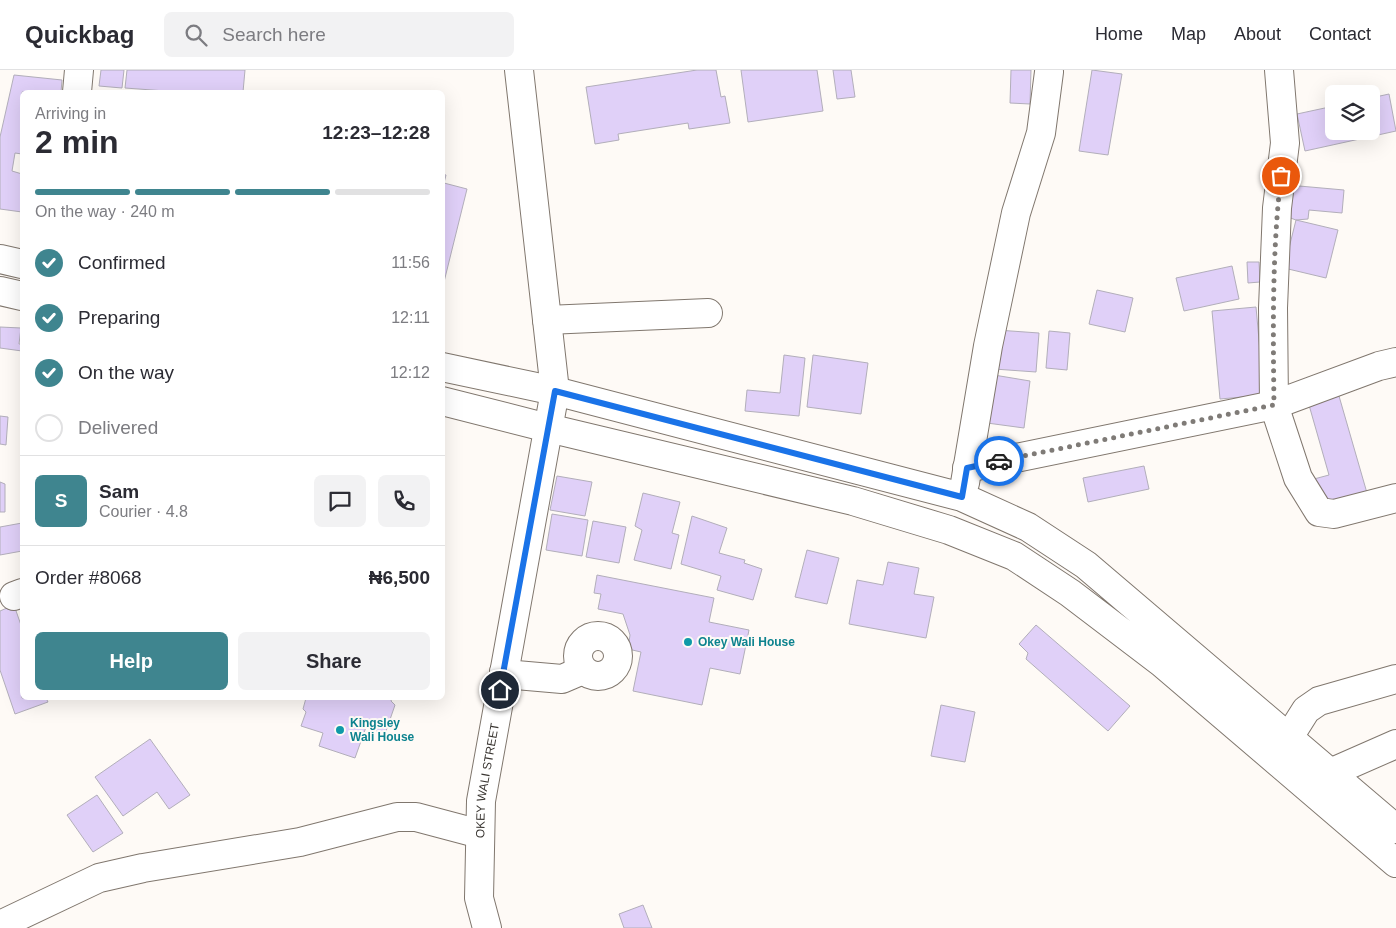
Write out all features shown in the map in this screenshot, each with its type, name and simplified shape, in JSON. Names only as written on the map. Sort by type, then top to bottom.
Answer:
[{"type":"street","points":[[77,90],[79,70]]},
{"type":"street","name":"OKEY WALI STREET","points":[[486,928],[479,898],[481,801],[555,391],[519,70]]},
{"type":"street","points":[[1279,70],[1285,143],[1277,208],[1272,308],[1274,405],[1298,478],[1319,512],[1334,514],[1396,498]]},
{"type":"street","points":[[962,497],[988,346],[1016,213],[1041,133],[1048,72]]},
{"type":"street","points":[[0,259],[20,264]]},
{"type":"street","points":[[0,291],[20,296]]},
{"type":"street","points":[[547,320],[708,313]]},
{"type":"street","points":[[967,468],[1274,405],[1379,366],[1396,362]]},
{"type":"street","points":[[445,368],[555,391],[962,497],[1028,527],[1086,565],[1396,828]]},
{"type":"street","points":[[445,402],[853,501],[950,530],[1014,556],[1070,593],[1162,663],[1396,863]]},
{"type":"street","points":[[504,672],[516,675],[562,679],[583,670]]},
{"type":"street","points":[[1289,738],[1306,710],[1319,701],[1396,679]]},
{"type":"street","points":[[1330,773],[1396,744]]},
{"type":"street","points":[[0,925],[99,878],[143,868],[300,842],[397,817],[416,817],[480,834]]},
{"type":"building","points":[[101,70],[124,70],[122,88],[99,86]]},
{"type":"building","points":[[127,70],[245,70],[243,90],[152,90],[125,88]]},
{"type":"building","points":[[697,70],[716,70],[721,97],[725,96],[730,123],[689,129],[688,123],[618,134],[619,140],[595,144],[586,87]]},
{"type":"building","points":[[741,70],[817,70],[823,111],[748,122]]},
{"type":"building","points":[[833,70],[851,70],[855,97],[837,99]]},
{"type":"building","points":[[1011,70],[1031,70],[1030,104],[1010,103]]},
{"type":"building","points":[[1092,70],[1122,74],[1108,155],[1079,151]]},
{"type":"building","points":[[14,75],[62,80],[61,90],[20,90],[20,154],[15,153],[12,171],[20,173],[20,212],[0,209],[0,137]]},
{"type":"building","points":[[1389,94],[1396,131],[1380,135],[1380,96]]},
{"type":"building","points":[[1325,108],[1325,140],[1355,140],[1305,151],[1297,114]]},
{"type":"building","points":[[445,183],[467,189],[445,278]]},
{"type":"building","points":[[1288,185],[1344,190],[1342,213],[1309,210],[1308,219],[1296,220],[1285,216]]},
{"type":"building","points":[[1296,220],[1338,230],[1326,278],[1284,268]]},
{"type":"building","points":[[1247,262],[1259,262],[1260,282],[1248,283]]},
{"type":"building","points":[[1232,266],[1239,299],[1184,311],[1176,278]]},
{"type":"building","points":[[1097,290],[1133,298],[1125,332],[1089,324]]},
{"type":"building","points":[[1256,307],[1264,395],[1220,399],[1212,311]]},
{"type":"building","points":[[0,327],[20,328],[20,351],[0,348]]},
{"type":"building","points":[[997,330],[1039,333],[1036,372],[994,369]]},
{"type":"building","points":[[1049,331],[1070,333],[1067,370],[1046,368]]},
{"type":"building","points":[[784,355],[805,358],[799,416],[745,411],[747,390],[780,393]]},
{"type":"building","points":[[813,355],[868,363],[861,414],[807,407]]},
{"type":"building","points":[[994,375],[1030,381],[1024,428],[987,423]]},
{"type":"building","points":[[1339,396],[1367,493],[1323,506],[1314,479],[1329,475],[1309,405]]},
{"type":"building","points":[[0,416],[8,417],[6,445],[0,444]]},
{"type":"building","points":[[1144,466],[1149,489],[1088,502],[1083,478]]},
{"type":"building","points":[[557,476],[592,482],[585,516],[550,510]]},
{"type":"building","points":[[0,482],[5,484],[5,512],[0,512]]},
{"type":"building","points":[[643,493],[680,502],[672,533],[679,535],[671,569],[634,560],[642,530],[635,526]]},
{"type":"building","points":[[552,514],[588,520],[582,556],[546,550]]},
{"type":"building","points":[[692,516],[727,528],[719,553],[745,560],[744,563],[762,569],[753,600],[717,590],[721,576],[681,564]]},
{"type":"building","points":[[593,521],[626,527],[619,563],[586,557]]},
{"type":"building","points":[[20,523],[20,551],[0,555],[0,527]]},
{"type":"building","points":[[807,550],[839,558],[827,604],[795,597]]},
{"type":"building","points":[[888,562],[919,568],[914,594],[934,597],[926,638],[849,624],[857,580],[883,585]]},
{"type":"building","name":"Okey Wali House","points":[[597,575],[714,598],[709,622],[749,630],[740,674],[710,668],[702,705],[633,691],[641,652],[628,649],[630,635],[623,614],[598,609],[601,594],[594,593]]},
{"type":"building","points":[[14,605],[20,622],[20,700],[47,700],[48,702],[15,714],[0,670],[0,611]]},
{"type":"building","points":[[1036,625],[1130,706],[1108,731],[1026,659],[1028,653],[1019,644]]},
{"type":"building","name":"Kingsley Wali House","points":[[305,700],[391,700],[395,705],[385,734],[366,727],[355,758],[319,746],[323,733],[301,726],[306,712],[303,709]]},
{"type":"building","points":[[941,705],[975,712],[965,762],[931,756]]},
{"type":"building","points":[[150,739],[190,795],[169,809],[157,792],[123,816],[95,777]]},
{"type":"building","points":[[97,795],[123,833],[93,852],[67,815]]},
{"type":"building","points":[[643,905],[652,928],[624,928],[619,914]]},
{"type":"way so far","points":[[999,461],[1274,405],[1272,308],[1277,208],[1281,176]]},
{"type":"place","name":"Okey Wali House","points":[[688,642]]},
{"type":"place","name":"Kingsley Wali House","points":[[340,730]]},
{"type":"route","points":[[500,690],[555,391],[962,497],[967,468],[999,461]]}]
